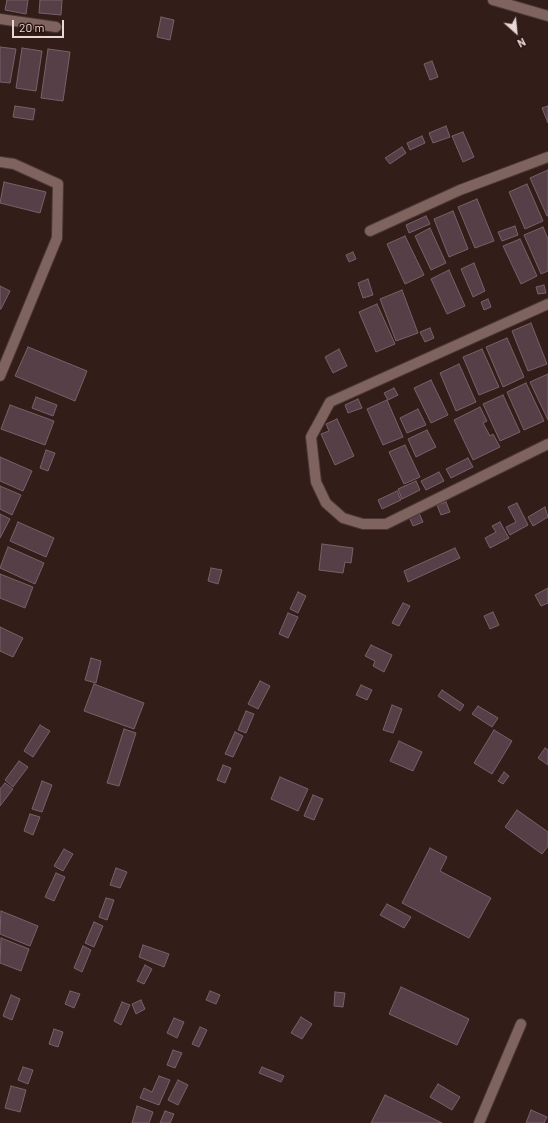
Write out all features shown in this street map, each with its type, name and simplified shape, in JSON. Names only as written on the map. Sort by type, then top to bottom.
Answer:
[{"type":"street","points":[[493,0],[548,16]]},
{"type":"street","points":[[0,19],[56,27]]},
{"type":"street","points":[[370,230],[460,190],[548,157]]},
{"type":"street","points":[[0,162],[14,164],[58,184],[57,238],[0,376]]},
{"type":"street","points":[[548,304],[330,402],[311,437],[316,482],[326,503],[343,518],[363,524],[386,524],[548,444]]},
{"type":"street","points":[[479,1123],[521,1024]]},
{"type":"building","points":[[7,0],[28,0],[26,14],[5,10]]},
{"type":"building","points":[[40,0],[62,0],[61,15],[39,13]]},
{"type":"building","points":[[161,17],[174,20],[170,40],[157,37]]},
{"type":"building","points":[[0,47],[16,49],[10,83],[0,82]]},
{"type":"building","points":[[22,48],[42,51],[36,91],[16,88]]},
{"type":"building","points":[[48,49],[70,52],[63,101],[41,98]]},
{"type":"building","points":[[432,61],[438,77],[430,80],[424,64]]},
{"type":"building","points":[[15,106],[35,109],[33,120],[13,117]]},
{"type":"building","points":[[548,106],[548,123],[542,108]]},
{"type":"building","points":[[446,126],[450,137],[433,143],[429,133]]},
{"type":"building","points":[[463,132],[474,157],[463,162],[452,136]]},
{"type":"building","points":[[422,136],[425,143],[410,150],[407,143]]},
{"type":"building","points":[[402,147],[406,153],[390,164],[385,158]]},
{"type":"building","points":[[548,170],[548,216],[547,216],[530,178]]},
{"type":"building","points":[[4,182],[46,192],[40,213],[0,203]]},
{"type":"building","points":[[527,184],[543,221],[525,229],[509,192]]},
{"type":"building","points":[[477,199],[494,241],[475,248],[458,207]]},
{"type":"building","points":[[453,211],[468,249],[449,257],[434,219]]},
{"type":"building","points":[[426,216],[430,224],[409,233],[406,225]]},
{"type":"building","points":[[515,226],[518,235],[502,241],[498,232]]},
{"type":"building","points":[[543,227],[548,239],[548,271],[541,274],[524,235]]},
{"type":"building","points":[[430,228],[446,263],[431,270],[415,236]]},
{"type":"building","points":[[405,236],[424,275],[405,284],[387,244]]},
{"type":"building","points":[[520,239],[537,276],[521,284],[503,246]]},
{"type":"building","points":[[353,252],[356,259],[349,262],[346,255]]},
{"type":"building","points":[[474,263],[485,291],[473,297],[461,269]]},
{"type":"building","points":[[449,270],[465,306],[447,314],[431,279]]},
{"type":"building","points":[[368,279],[373,295],[363,298],[358,283]]},
{"type":"building","points":[[544,285],[546,293],[538,294],[536,287]]},
{"type":"building","points":[[0,286],[10,291],[1,309],[0,309]]},
{"type":"building","points":[[402,290],[418,333],[396,341],[380,299]]},
{"type":"building","points":[[488,299],[491,307],[484,310],[481,302]]},
{"type":"building","points":[[377,304],[395,344],[376,352],[359,312]]},
{"type":"building","points":[[531,323],[547,364],[528,371],[512,331]]},
{"type":"building","points":[[430,328],[434,338],[425,342],[420,332]]},
{"type":"building","points":[[507,338],[524,377],[503,387],[486,347]]},
{"type":"building","points":[[28,347],[87,371],[75,401],[15,376]]},
{"type":"building","points":[[339,349],[347,366],[333,373],[325,357]]},
{"type":"building","points":[[482,349],[499,387],[479,395],[463,357]]},
{"type":"building","points":[[459,364],[476,402],[456,411],[440,373]]},
{"type":"building","points":[[548,374],[548,420],[530,382]]},
{"type":"building","points":[[431,380],[448,415],[431,423],[414,388]]},
{"type":"building","points":[[526,383],[544,421],[524,430],[507,392]]},
{"type":"building","points":[[394,388],[398,395],[388,400],[384,393]]},
{"type":"building","points":[[503,395],[520,432],[500,441],[483,404]]},
{"type":"building","points":[[36,397],[57,405],[53,416],[32,408]]},
{"type":"building","points":[[358,399],[362,408],[348,413],[345,405]]},
{"type":"building","points":[[387,400],[403,437],[383,445],[367,409]]},
{"type":"building","points":[[10,405],[54,421],[45,445],[1,429]]},
{"type":"building","points":[[480,407],[487,421],[483,423],[490,436],[493,434],[500,447],[473,460],[454,420]]},
{"type":"building","points":[[418,409],[426,425],[407,433],[400,418]]},
{"type":"building","points":[[337,419],[354,456],[335,465],[321,434],[329,431],[326,424]]},
{"type":"building","points":[[427,430],[436,447],[416,457],[408,439]]},
{"type":"building","points":[[405,445],[420,477],[404,484],[389,452]]},
{"type":"building","points":[[46,450],[55,453],[48,471],[40,468]]},
{"type":"building","points":[[0,457],[32,471],[23,491],[0,481]]},
{"type":"building","points":[[468,458],[473,467],[451,478],[446,469]]},
{"type":"building","points":[[439,472],[444,481],[426,490],[421,481]]},
{"type":"building","points":[[416,481],[420,490],[402,499],[398,489]]},
{"type":"building","points":[[0,486],[21,495],[12,515],[0,509]]},
{"type":"building","points":[[397,491],[401,500],[382,509],[378,500]]},
{"type":"building","points":[[446,502],[450,512],[441,515],[437,505]]},
{"type":"building","points":[[517,503],[528,525],[510,535],[506,527],[516,522],[508,507]]},
{"type":"building","points":[[545,507],[548,517],[533,526],[528,517]]},
{"type":"building","points":[[419,513],[423,522],[413,526],[409,517]]},
{"type":"building","points":[[0,514],[10,519],[0,538]]},
{"type":"building","points":[[18,522],[54,538],[46,557],[10,541]]},
{"type":"building","points":[[500,522],[509,538],[490,548],[485,538],[496,532],[492,526]]},
{"type":"building","points":[[322,544],[353,548],[351,563],[345,562],[343,573],[319,570]]},
{"type":"building","points":[[8,547],[44,563],[35,584],[0,568]]},
{"type":"building","points":[[455,548],[460,558],[408,582],[404,571]]},
{"type":"building","points":[[211,568],[222,570],[218,584],[208,581]]},
{"type":"building","points":[[0,574],[33,587],[25,608],[0,598]]},
{"type":"building","points":[[548,588],[548,603],[541,606],[535,595]]},
{"type":"building","points":[[298,592],[306,596],[298,613],[290,609]]},
{"type":"building","points":[[403,603],[410,606],[399,626],[392,623]]},
{"type":"building","points":[[493,612],[499,625],[490,629],[484,616]]},
{"type":"building","points":[[288,613],[298,617],[288,638],[279,634]]},
{"type":"building","points":[[0,627],[23,638],[13,657],[0,651]]},
{"type":"building","points":[[371,645],[392,655],[384,672],[373,666],[375,661],[365,656]]},
{"type":"building","points":[[91,658],[101,661],[96,683],[85,680]]},
{"type":"building","points":[[260,681],[270,686],[258,709],[248,704]]},
{"type":"building","points":[[94,684],[144,703],[134,729],[84,711]]},
{"type":"building","points":[[361,685],[372,690],[367,700],[356,695]]},
{"type":"building","points":[[442,690],[464,705],[460,711],[438,696]]},
{"type":"building","points":[[392,705],[402,709],[393,733],[383,730]]},
{"type":"building","points":[[478,706],[498,718],[492,727],[472,714]]},
{"type":"building","points":[[246,711],[254,714],[246,733],[238,730]]},
{"type":"building","points":[[40,725],[50,731],[33,757],[24,751]]},
{"type":"building","points":[[124,729],[136,733],[119,786],[107,783]]},
{"type":"building","points":[[494,730],[512,741],[492,774],[474,763]]},
{"type":"building","points":[[235,732],[243,736],[233,757],[225,754]]},
{"type":"building","points":[[399,741],[422,752],[413,771],[390,761]]},
{"type":"building","points":[[545,748],[548,750],[548,765],[538,758]]},
{"type":"building","points":[[19,761],[28,767],[13,787],[5,780]]},
{"type":"building","points":[[223,765],[231,768],[225,783],[217,780]]},
{"type":"building","points":[[504,772],[509,776],[503,784],[498,781]]},
{"type":"building","points":[[280,777],[308,789],[298,811],[271,799]]},
{"type":"building","points":[[42,781],[52,785],[42,812],[32,809]]},
{"type":"building","points":[[5,783],[13,789],[0,806],[0,789]]},
{"type":"building","points":[[313,795],[323,799],[314,820],[304,816]]},
{"type":"building","points":[[517,810],[548,832],[548,846],[542,854],[505,827]]},
{"type":"building","points":[[30,814],[40,817],[33,835],[24,831]]},
{"type":"building","points":[[430,848],[447,857],[440,871],[491,898],[469,938],[402,903]]},
{"type":"building","points":[[64,849],[73,854],[63,871],[54,866]]},
{"type":"building","points":[[116,868],[127,872],[120,888],[110,885]]},
{"type":"building","points":[[56,873],[65,877],[54,901],[45,897]]},
{"type":"building","points":[[106,898],[114,900],[107,920],[99,917]]},
{"type":"building","points":[[387,904],[411,917],[404,928],[380,915]]},
{"type":"building","points":[[1,911],[38,926],[30,946],[0,934]]},
{"type":"building","points":[[94,922],[103,926],[94,947],[85,943]]},
{"type":"building","points":[[1,938],[29,949],[21,971],[0,963]]},
{"type":"building","points":[[143,945],[169,954],[164,967],[139,957]]},
{"type":"building","points":[[83,946],[91,950],[82,972],[74,968]]},
{"type":"building","points":[[145,965],[152,969],[144,984],[137,981]]},
{"type":"building","points":[[401,987],[469,1019],[457,1045],[389,1014]]},
{"type":"building","points":[[70,991],[80,994],[74,1008],[65,1004]]},
{"type":"building","points":[[210,991],[220,995],[216,1004],[206,1000]]},
{"type":"building","points":[[335,992],[345,993],[343,1007],[334,1006]]},
{"type":"building","points":[[11,995],[20,999],[12,1020],[3,1016]]},
{"type":"building","points":[[141,1000],[145,1009],[136,1014],[132,1004]]},
{"type":"building","points":[[122,1002],[130,1005],[121,1025],[114,1021]]},
{"type":"building","points":[[301,1017],[312,1024],[302,1039],[291,1033]]},
{"type":"building","points":[[174,1018],[184,1022],[177,1038],[167,1033]]},
{"type":"building","points":[[200,1027],[207,1030],[199,1047],[192,1044]]},
{"type":"building","points":[[54,1029],[63,1032],[58,1047],[49,1044]]},
{"type":"building","points":[[173,1050],[182,1053],[175,1068],[167,1065]]},
{"type":"building","points":[[23,1067],[33,1070],[28,1084],[18,1080]]},
{"type":"building","points":[[262,1067],[284,1076],[281,1082],[259,1073]]},
{"type":"building","points":[[159,1076],[170,1080],[159,1105],[140,1098],[144,1088],[152,1092]]},
{"type":"building","points":[[178,1080],[188,1085],[178,1105],[168,1100]]},
{"type":"building","points":[[438,1084],[460,1097],[452,1110],[430,1097]]},
{"type":"building","points":[[11,1086],[26,1090],[20,1112],[5,1108]]},
{"type":"building","points":[[385,1095],[442,1123],[371,1123]]},
{"type":"building","points":[[137,1106],[153,1112],[149,1123],[132,1123]]},
{"type":"building","points":[[531,1110],[547,1117],[544,1123],[526,1123]]},
{"type":"building","points":[[165,1111],[174,1114],[170,1123],[160,1123]]}]
